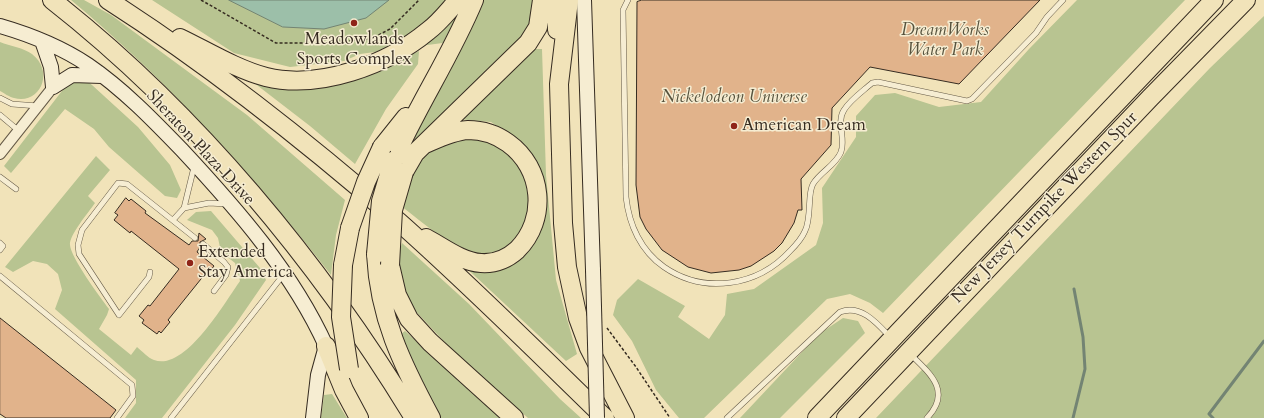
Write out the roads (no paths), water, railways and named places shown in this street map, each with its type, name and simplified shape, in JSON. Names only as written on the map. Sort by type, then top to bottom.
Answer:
[{"type":"highway","points":[[52,0],[109,48],[155,90],[235,175],[337,304],[377,359],[414,418]]},
{"type":"highway","points":[[108,0],[267,113],[399,223],[498,314],[605,418]]},
{"type":"highway","points":[[128,13],[245,70],[276,79],[298,80],[343,73],[387,57],[428,31],[458,0]]},
{"type":"highway","points":[[431,418],[401,359],[386,320],[378,284],[376,254],[381,201],[398,166],[429,89],[464,25],[474,0]]},
{"type":"highway","points":[[514,418],[430,342],[409,319],[396,295],[390,265],[393,210],[398,166],[425,144],[528,43],[538,27],[542,0]]},
{"type":"highway","points":[[556,0],[564,237],[569,280],[578,318],[589,348],[625,418]]},
{"type":"highway","points":[[559,84],[569,0]]},
{"type":"highway","name":"New Jersey Turnpike Western Spur","points":[[817,418],[1214,0]]},
{"type":"highway","name":"New Jersey Turnpike Western Spur","points":[[846,418],[1246,0]]},
{"type":"highway","points":[[370,418],[350,369],[341,317],[343,265],[350,228],[366,182],[382,146],[429,89]]},
{"type":"highway","points":[[399,223],[462,257],[482,263],[495,262],[514,252],[524,241],[534,222],[538,200],[534,176],[523,157],[507,142],[491,134],[468,130],[449,134],[425,144]]},
{"type":"highway","points":[[326,346],[344,390],[359,418]]},
{"type":"street","points":[[584,0],[586,20],[597,418]]},
{"type":"street","points":[[586,20],[593,0]]},
{"type":"street","name":"Sheraton Plaza Drive","points":[[0,26],[42,40],[73,56],[102,76],[142,110],[230,204],[285,273],[309,310],[326,346]]},
{"type":"street","points":[[42,40],[51,67],[53,87]]},
{"type":"street","points":[[0,154],[53,87],[72,75],[102,76]]},
{"type":"street","points":[[313,418],[318,375],[326,346]]},
{"type":"lane","points":[[628,0],[623,10],[626,198],[628,214],[639,239],[650,254],[664,267],[687,278],[716,284],[737,282],[760,274],[778,262],[796,245],[805,232],[810,216],[813,184],[840,154],[842,148],[842,118],[844,110],[872,83],[878,82],[967,101],[972,99],[1036,33],[1047,17],[1063,0]]},
{"type":"lane","points":[[0,98],[12,104],[39,106]]},
{"type":"lane","points":[[0,115],[19,131]]},
{"type":"lane","points":[[173,220],[184,208],[191,185],[194,164]]},
{"type":"lane","points":[[0,177],[16,189]]},
{"type":"lane","points":[[150,272],[149,277],[119,315],[84,263],[78,245],[82,230],[88,220],[116,185],[121,182],[126,184],[195,238]]},
{"type":"lane","points":[[184,208],[209,203],[230,204]]},
{"type":"lane","points":[[0,243],[3,246],[0,250]]},
{"type":"lane","points":[[203,244],[228,267],[226,275],[214,291]]},
{"type":"lane","points":[[171,418],[285,273]]},
{"type":"lane","points":[[0,276],[130,382],[134,389],[133,396],[117,418]]},
{"type":"lane","points":[[727,418],[840,312],[850,310],[866,315],[892,339]]},
{"type":"lane","points":[[908,352],[927,370],[938,387],[938,404],[927,418]]},
{"type":"waterway","points":[[1073,418],[1085,369],[1083,337],[1074,289]]},
{"type":"waterway","points":[[1213,418],[1209,414],[1264,341]]},
{"type":"place","name":"Meadowlands Sports Complex","points":[[354,23]]},
{"type":"place","name":"American Dream","points":[[734,126]]},
{"type":"place","name":"Extended Stay America","points":[[190,263]]},
{"type":"park label","name":"DreamWorks Water Park","points":[[945,41]]},
{"type":"park label","name":"Nickelodeon Universe","points":[[734,98]]}]
